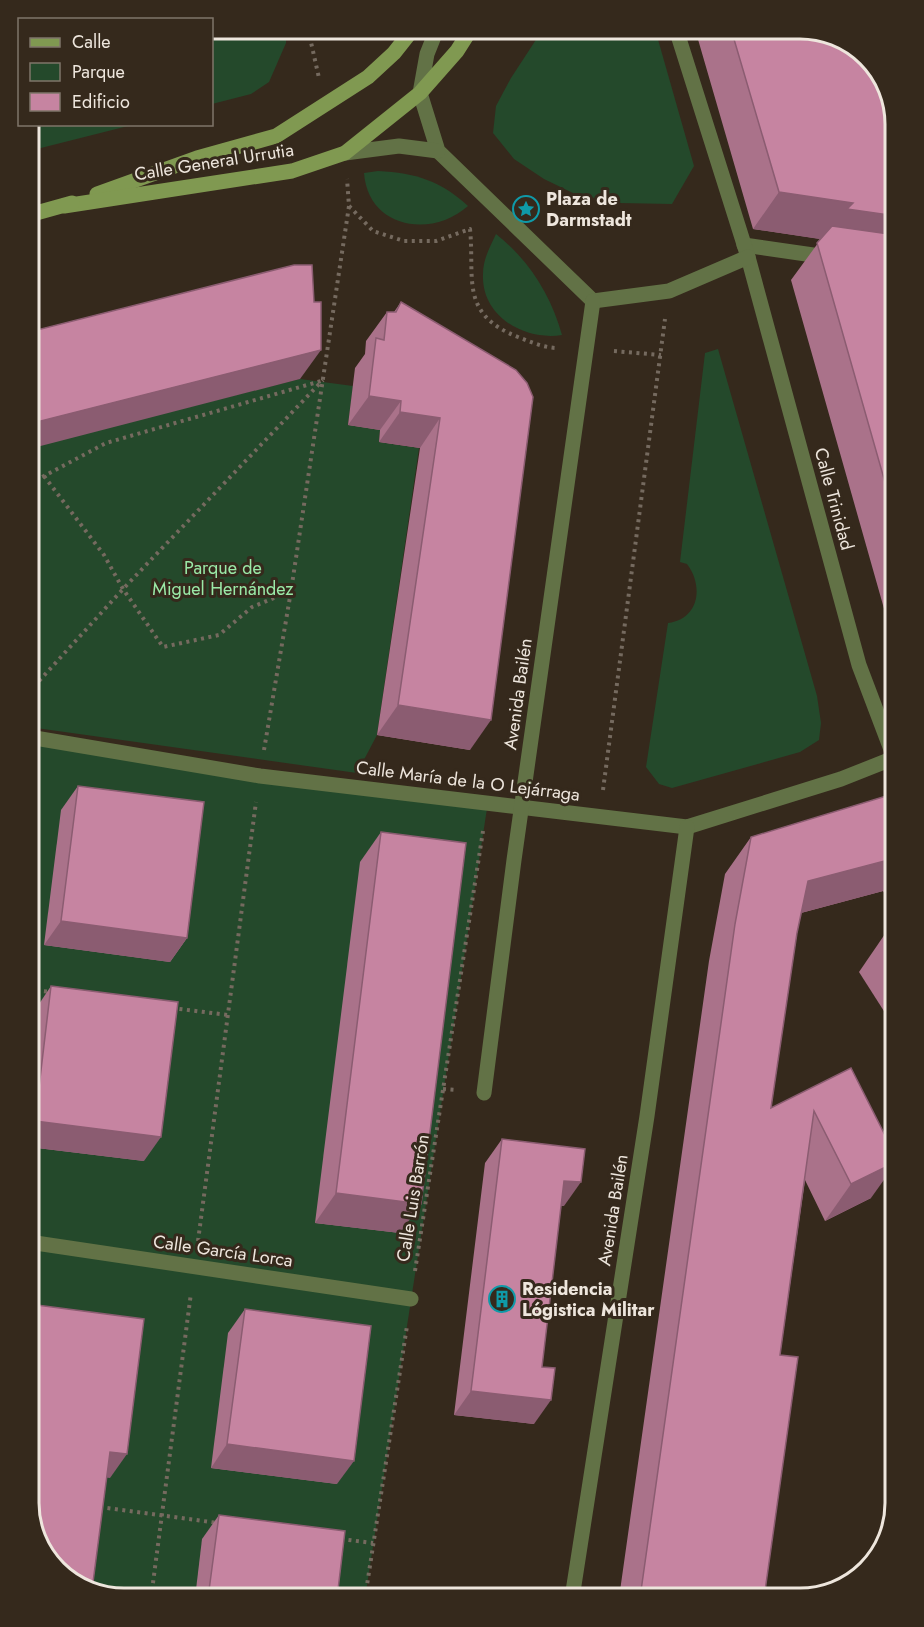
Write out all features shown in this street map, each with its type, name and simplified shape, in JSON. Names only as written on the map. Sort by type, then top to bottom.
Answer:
[{"type":"main road","name":"Calle General Urrutia","points":[[39,212],[64,206],[197,158],[276,136],[368,77],[394,53],[405,39]]},
{"type":"main road","points":[[420,93],[465,39]]},
{"type":"main road","name":"Calle General Urrutia","points":[[64,206],[292,171],[345,153],[420,93]]},
{"type":"street","points":[[433,39],[427,54],[420,93],[438,150],[592,301],[669,291],[746,251],[837,258]]},
{"type":"street","name":"Calle Trinidad","points":[[679,39],[746,251],[859,665],[885,733]]},
{"type":"street","points":[[345,153],[399,146],[438,150]]},
{"type":"street","name":"Avenida Bailén","points":[[484,1093],[592,301]]},
{"type":"street","name":"Calle María de la O Lejárraga","points":[[39,739],[260,776],[522,806],[687,828],[885,763]]},
{"type":"street","name":"Avenida Bailén","points":[[574,1588],[647,1116],[687,828]]},
{"type":"street","name":"Calle García Lorca","points":[[39,1244],[411,1299]]},
{"type":"path","points":[[310,39],[326,104]]},
{"type":"path","points":[[152,1588],[260,776],[291,591],[349,206],[345,153]]},
{"type":"path","points":[[349,206],[373,231],[404,241],[436,241],[470,228],[473,292],[484,315],[500,328],[548,348],[661,355]]},
{"type":"path","points":[[600,816],[669,291]]},
{"type":"path","points":[[39,479],[106,442],[323,380]]},
{"type":"path","points":[[39,681],[123,589],[323,380]]},
{"type":"path","points":[[44,476],[104,555],[123,589],[163,647],[219,635],[252,607],[291,591]]},
{"type":"path","name":"Calle Luis Barrón","points":[[366,1588],[488,802]]},
{"type":"path","points":[[39,991],[52,993]]},
{"type":"path","points":[[170,1007],[228,1014]]},
{"type":"path","points":[[95,1506],[221,1523]]},
{"type":"path","points":[[338,1539],[373,1543]]},
{"type":"green space","points":[[213,39],[286,39],[269,82],[251,94],[213,104]]},
{"type":"green space","points":[[536,39],[658,39],[694,166],[672,204],[619,203],[575,194],[544,179],[514,159],[493,133],[496,106]]},
{"type":"green space","points":[[39,126],[128,126],[39,148]]},
{"type":"green space","points":[[378,171],[416,176],[438,184],[468,206],[453,216],[437,222],[420,225],[404,222],[389,216],[377,206],[368,192],[364,173]]},
{"type":"green space","points":[[496,234],[519,255],[537,279],[552,306],[562,335],[533,334],[520,329],[508,323],[489,302],[484,289],[483,269],[487,253]]},
{"type":"green space","points":[[718,349],[817,696],[821,723],[819,740],[800,752],[672,788],[659,784],[646,767],[668,623],[686,615],[696,600],[696,582],[687,564],[680,562],[705,353]]},
{"type":"green space","name":"Parque de Miguel Hernández","points":[[300,379],[353,386],[348,425],[380,430],[379,442],[419,448],[377,735],[357,773],[39,728],[39,444]]},
{"type":"green space","points":[[39,744],[488,802],[367,1588],[118,1588],[96,1584],[77,1574],[55,1553],[43,1529],[39,1503]]},
{"type":"building","points":[[734,39],[806,39],[828,43],[847,53],[864,68],[876,86],[882,102],[885,124],[885,214],[847,209],[853,203],[779,192]]},
{"type":"building","points":[[832,226],[885,233],[885,482],[817,243]]},
{"type":"building","points":[[294,265],[312,265],[314,302],[321,302],[321,350],[39,421],[39,329]]},
{"type":"building","points":[[401,302],[516,370],[527,383],[533,397],[491,720],[398,705],[440,418],[400,412],[401,401],[369,396],[376,338],[384,340],[387,312],[396,312]]},
{"type":"building","points":[[78,786],[204,802],[187,938],[61,921]]},
{"type":"building","points":[[885,796],[885,861],[808,881],[797,933],[771,1108],[851,1068],[885,1135],[885,1167],[851,1184],[814,1111],[780,1355],[798,1357],[765,1588],[641,1588],[735,924],[751,837]]},
{"type":"building","points":[[381,832],[466,843],[421,1204],[336,1193]]},
{"type":"building","points":[[51,986],[178,1002],[161,1137],[39,1122],[39,1087]]},
{"type":"building","name":"Residencia Lógistica Militar","points":[[502,1139],[585,1149],[581,1182],[564,1181],[542,1367],[555,1368],[551,1400],[471,1391]]},
{"type":"building","points":[[39,1305],[144,1319],[127,1454],[110,1452],[93,1582],[77,1574],[60,1559],[43,1531],[39,1503]]},
{"type":"building","points":[[245,1309],[371,1326],[354,1461],[227,1444]]},
{"type":"building","points":[[219,1515],[345,1531],[338,1588],[209,1588]]},
{"type":"place","name":"Plaza de Darmstadt","points":[[526,209]]},
{"type":"place","name":"Residencia Lógistica Militar","points":[[502,1299]]}]
